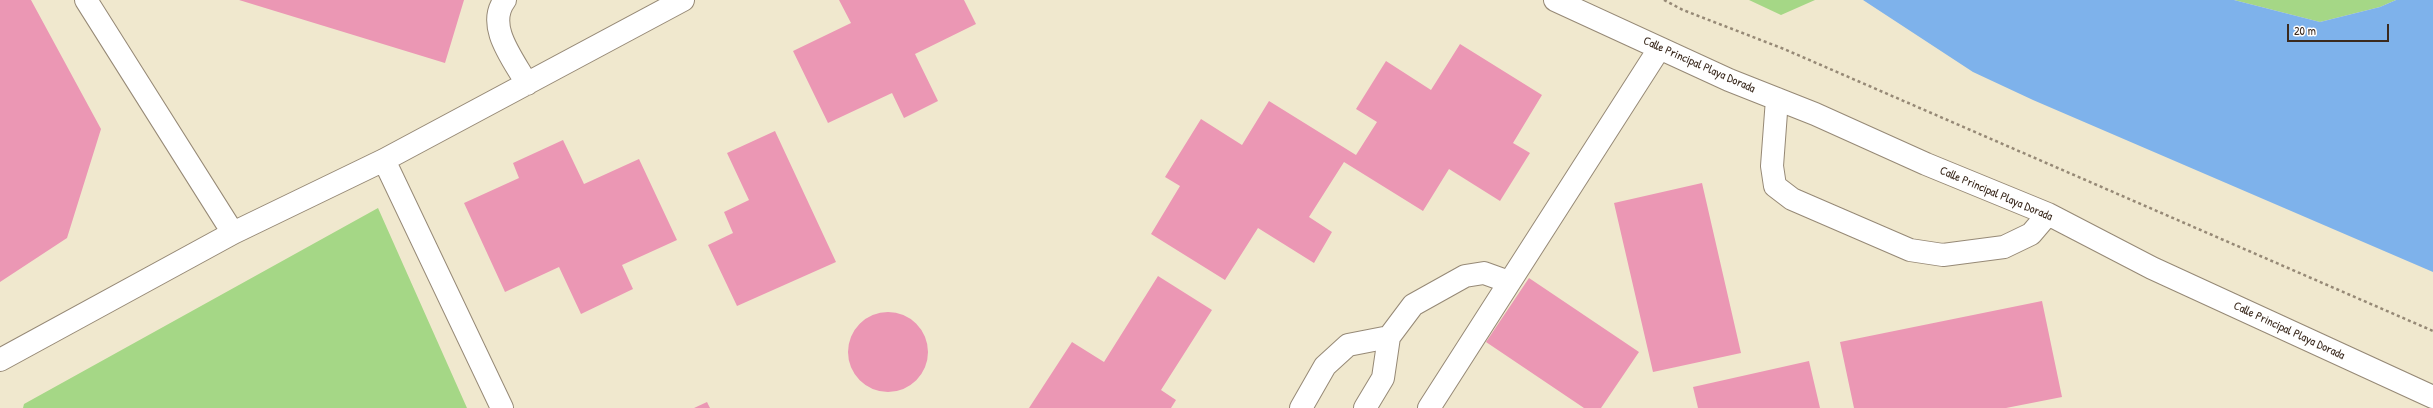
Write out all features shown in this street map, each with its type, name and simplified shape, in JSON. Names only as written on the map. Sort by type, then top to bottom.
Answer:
[{"type":"street","points":[[86,0],[233,233]]},
{"type":"street","points":[[505,0],[501,6],[498,19],[500,33],[527,84]]},
{"type":"street","name":"Calle Principal Playa Dorada","points":[[1555,0],[1659,49],[1926,164],[2048,214],[2152,268],[2433,397]]},
{"type":"street","points":[[0,360],[233,233],[384,160],[527,84],[674,2]]},
{"type":"street","points":[[1429,408],[1659,49]]},
{"type":"street","points":[[1777,99],[1772,166],[1775,186],[1792,199],[1884,239],[1910,250],[1942,255],[2004,247],[2031,234],[2048,214]]},
{"type":"street","points":[[384,160],[502,408]]},
{"type":"street","points":[[1365,408],[1383,378],[1389,337],[1413,304],[1465,276],[1484,273],[1509,282]]},
{"type":"street","points":[[1301,408],[1325,366],[1348,345],[1389,337]]},
{"type":"path","points":[[1664,0],[1683,10],[1784,49],[2433,331]]},
{"type":"green space","points":[[1749,0],[1815,0],[1781,15]]},
{"type":"green space","points":[[2234,0],[2396,0],[2380,7],[2320,22]]},
{"type":"green space","points":[[378,208],[467,408],[23,408],[24,404]]},
{"type":"water","points":[[1863,0],[2234,0],[2320,22],[2380,7],[2396,0],[2433,0],[2433,272],[2033,100],[1973,72]]},
{"type":"building","points":[[0,0],[31,0],[101,129],[67,238],[0,282]]},
{"type":"building","points":[[239,0],[464,0],[445,63]]},
{"type":"building","points":[[839,0],[964,0],[976,24],[915,54],[938,101],[904,118],[892,93],[828,123],[793,51],[851,23]]},
{"type":"building","points":[[1460,44],[1542,95],[1513,143],[1530,153],[1500,201],[1449,169],[1423,211],[1344,162],[1309,217],[1332,232],[1314,263],[1258,228],[1225,280],[1151,234],[1180,186],[1165,177],[1201,119],[1242,145],[1269,101],[1356,155],[1377,122],[1356,109],[1386,61],[1431,90]]},
{"type":"building","points":[[775,131],[836,262],[737,306],[708,245],[733,233],[724,212],[749,200],[727,153]]},
{"type":"building","points":[[563,140],[584,184],[639,159],[677,240],[622,265],[633,289],[581,314],[559,267],[505,292],[464,203],[519,178],[513,163]]},
{"type":"building","points":[[1702,183],[1741,353],[1653,372],[1614,203]]},
{"type":"building","points":[[1158,276],[1212,310],[1161,390],[1176,400],[1171,408],[1029,408],[1072,342],[1104,362]]},
{"type":"building","points":[[1529,278],[1639,352],[1601,408],[1584,408],[1486,342]]},
{"type":"building","points":[[2042,301],[2062,397],[2006,408],[1854,408],[1840,342]]},
{"type":"building","points":[[888,312],[903,315],[916,324],[925,337],[928,352],[925,367],[916,380],[903,389],[888,392],[873,389],[860,380],[851,367],[848,352],[851,337],[860,324],[873,315]]},
{"type":"building","points":[[1809,361],[1820,408],[1698,408],[1693,387]]},
{"type":"building","points":[[707,402],[710,408],[694,408]]}]
